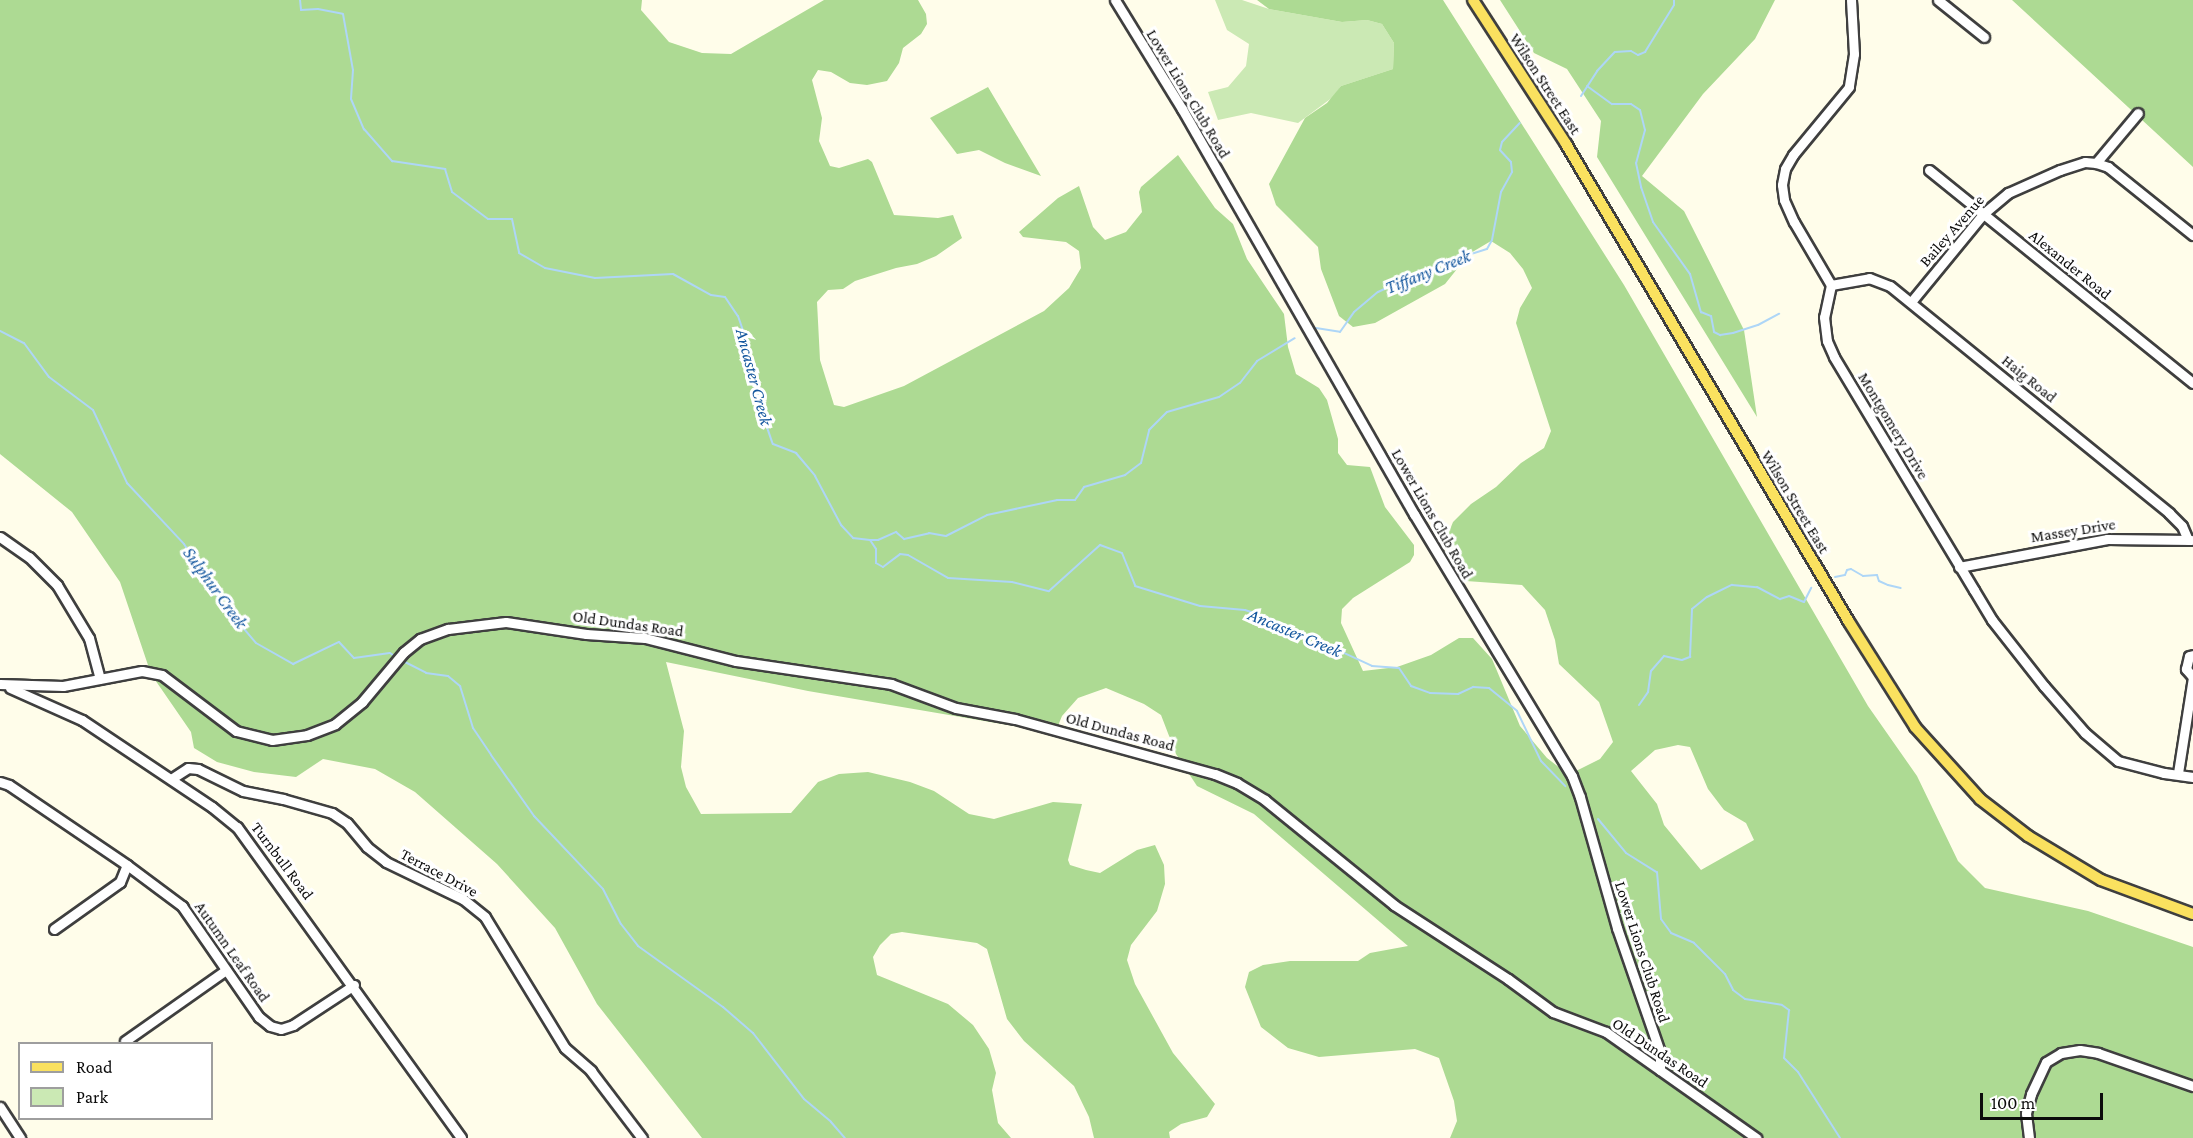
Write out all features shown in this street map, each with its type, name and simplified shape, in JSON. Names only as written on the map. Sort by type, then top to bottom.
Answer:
[{"type":"main road","name":"Wilson Street East","points":[[1473,0],[1566,144],[1843,612],[1915,727],[1980,799],[2028,836],[2101,880],[2193,914]]},
{"type":"street","name":"Lower Lions Club Road","points":[[1114,0],[1182,109],[1414,514],[1572,776],[1617,928],[1660,1052],[1660,1070]]},
{"type":"street","points":[[1831,285],[1794,222],[1784,200],[1782,185],[1785,169],[1793,155],[1849,87],[1854,54],[1851,0]]},
{"type":"street","points":[[1938,0],[1984,37]]},
{"type":"street","points":[[2138,113],[2096,163],[2108,167],[2193,235]]},
{"type":"street","name":"Bailey Avenue","points":[[1911,302],[1983,214],[2007,193],[2034,180],[2085,162],[2096,163]]},
{"type":"street","name":"Alexander Road","points":[[1929,170],[2193,383]]},
{"type":"street","name":"Haig Road","points":[[1831,285],[1869,278],[1890,286],[2169,513],[2182,526],[2191,540]]},
{"type":"street","name":"Montgomery Drive","points":[[1831,285],[1824,317],[1827,341],[1834,357],[1992,620],[2044,686],[2102,749],[2129,764],[2193,777]]},
{"type":"street","points":[[0,537],[29,557],[57,585],[89,639],[100,679]]},
{"type":"street","name":"Massey Drive","points":[[1959,567],[2107,539],[2191,540]]},
{"type":"street","name":"Old Dundas Road","points":[[1,684],[63,686],[142,671],[162,675],[218,720],[236,731],[273,740],[307,735],[335,724],[362,702],[404,652],[431,634],[490,622],[645,638],[736,661],[891,684],[956,708],[1015,719],[1215,774],[1237,783],[1265,800],[1394,905],[1508,979],[1553,1012],[1606,1032],[1756,1138]]},
{"type":"street","points":[[2178,773],[2193,677],[2186,669],[2189,656],[2193,655]]},
{"type":"street","name":"Turnbull Road","points":[[1,684],[82,720],[171,779],[237,827],[354,985],[461,1138]]},
{"type":"street","name":"Terrace Drive","points":[[171,779],[188,768],[198,769],[243,791],[283,799],[332,813],[347,823],[367,847],[386,862],[464,899],[485,918],[565,1048],[591,1071],[642,1138]]},
{"type":"street","name":"Autumn Leaf Road","points":[[0,782],[9,784],[127,865],[182,906],[259,1017],[270,1026],[281,1029],[293,1025],[354,985]]},
{"type":"street","points":[[54,929],[120,882],[127,865]]},
{"type":"street","points":[[126,1041],[226,970]]},
{"type":"street","points":[[2029,1138],[2026,1113],[2031,1094],[2046,1062],[2061,1053],[2080,1050],[2098,1053],[2193,1086]]},
{"type":"street","points":[[0,1107],[20,1138]]},
{"type":"green space","points":[[0,0],[642,0],[641,10],[669,42],[702,53],[731,54],[824,0],[918,0],[926,14],[927,24],[921,34],[903,48],[899,63],[887,81],[867,85],[850,83],[831,72],[818,70],[812,80],[822,118],[819,141],[830,166],[839,168],[868,159],[872,162],[894,215],[938,218],[953,215],[962,238],[936,256],[917,264],[855,281],[843,289],[828,290],[817,302],[820,360],[834,405],[844,407],[904,386],[1044,311],[1069,288],[1081,268],[1079,251],[1066,242],[1023,237],[1019,232],[1058,198],[1079,186],[1093,227],[1105,240],[1126,232],[1142,212],[1139,192],[1141,187],[1178,155],[1215,208],[1233,224],[1247,259],[1284,314],[1288,347],[1296,374],[1319,388],[1327,400],[1338,439],[1338,453],[1347,465],[1370,467],[1385,507],[1414,545],[1414,555],[1410,562],[1353,598],[1342,609],[1341,623],[1363,671],[1397,667],[1431,655],[1459,638],[1473,638],[1492,659],[1520,726],[1547,758],[1565,772],[1572,773],[1600,759],[1613,742],[1599,702],[1559,664],[1555,640],[1545,610],[1522,585],[1466,581],[1457,568],[1447,537],[1453,522],[1471,504],[1496,487],[1521,463],[1544,448],[1551,431],[1516,323],[1520,308],[1532,288],[1523,269],[1510,253],[1491,241],[1469,254],[1445,284],[1375,323],[1353,327],[1339,316],[1321,269],[1318,247],[1276,205],[1269,184],[1305,118],[1327,103],[1341,86],[1393,69],[1394,43],[1382,24],[1367,20],[1342,22],[1269,9],[1257,0],[1443,0],[1624,285],[1868,706],[1917,776],[1958,861],[1985,888],[2088,911],[2193,947],[2193,1138],[1450,1138],[1457,1121],[1454,1101],[1439,1058],[1415,1049],[1319,1057],[1288,1048],[1261,1027],[1245,987],[1249,972],[1263,965],[1290,961],[1358,961],[1370,953],[1408,946],[1254,814],[1197,786],[1176,754],[1161,715],[1144,704],[1106,688],[1078,698],[1062,716],[1055,733],[808,691],[666,662],[684,731],[681,767],[686,787],[701,814],[791,813],[818,782],[839,774],[868,772],[910,782],[934,791],[969,814],[994,819],[1053,802],[1082,804],[1068,860],[1070,865],[1086,870],[1100,873],[1137,850],[1155,845],[1164,865],[1165,884],[1157,911],[1131,945],[1127,960],[1135,984],[1173,1053],[1215,1104],[1207,1117],[1181,1124],[1169,1132],[1170,1138],[1094,1138],[1089,1117],[1074,1086],[1024,1041],[1007,1019],[987,949],[977,943],[902,932],[891,934],[880,945],[873,957],[877,975],[948,1004],[973,1025],[989,1049],[996,1073],[992,1090],[998,1123],[1011,1138],[702,1138],[597,1004],[555,928],[497,864],[415,792],[375,769],[323,759],[296,777],[254,772],[217,762],[194,748],[191,732],[151,674],[120,582],[72,512],[0,454]],"holes":[[[1678,745],[1690,747],[1708,789],[1724,810],[1746,823],[1754,840],[1701,870],[1664,825],[1657,804],[1631,771],[1655,750]]]},
{"type":"green space","points":[[1215,0],[1242,0],[1269,9],[1342,22],[1367,20],[1382,24],[1394,43],[1393,69],[1341,86],[1333,97],[1298,123],[1251,113],[1218,120],[1208,92],[1228,87],[1246,66],[1249,44],[1227,30]]},
{"type":"green space","points":[[1500,0],[1775,0],[1755,39],[1703,94],[1642,176],[1684,211],[1744,330],[1757,417],[1597,157],[1601,121],[1567,69],[1534,53]]},
{"type":"green space","points":[[2012,0],[2193,0],[2193,167],[2089,71]]},
{"type":"green space","points":[[988,87],[1041,176],[1005,163],[979,150],[957,154],[930,118]]},
{"type":"waterway","name":"Ancaster Creek","points":[[300,0],[301,10],[318,9],[343,14],[353,70],[351,99],[364,129],[392,161],[445,169],[452,192],[488,219],[512,219],[519,253],[545,268],[595,278],[673,274],[711,295],[725,297],[738,316],[749,348],[760,407],[773,444],[796,453],[815,476],[841,525],[853,538],[870,540],[876,549],[876,563],[883,567],[900,554],[908,555],[948,578],[1012,582],[1049,591],[1100,545],[1122,553],[1135,586],[1200,606],[1245,610],[1264,616],[1372,666],[1399,668],[1411,686],[1430,693],[1458,694],[1473,687],[1489,688],[1517,711],[1541,761],[1565,786]]},
{"type":"waterway","name":"Tiffany Creek","points":[[1581,96],[1597,71],[1615,52],[1631,51],[1638,55],[1645,52],[1674,5],[1674,0]]},
{"type":"waterway","points":[[1587,86],[1612,104],[1631,104],[1640,110],[1645,130],[1636,163],[1641,187],[1653,222],[1690,274],[1701,312],[1711,316],[1714,332],[1720,335],[1733,333],[1758,325],[1779,314]]},
{"type":"waterway","name":"Tiffany Creek","points":[[1316,328],[1340,332],[1354,312],[1378,292],[1416,274],[1425,276],[1443,263],[1487,249],[1492,240],[1501,192],[1512,172],[1511,162],[1500,150],[1502,142],[1520,123]]},
{"type":"waterway","name":"Sulphur Creek","points":[[0,331],[24,343],[49,377],[93,410],[127,483],[184,544],[222,603],[256,643],[293,664],[339,642],[354,658],[390,653],[396,657]]},
{"type":"waterway","name":"Tiffany Creek","points":[[870,540],[878,540],[896,532],[904,539],[929,533],[946,536],[987,515],[1057,500],[1075,500],[1084,487],[1125,475],[1141,463],[1149,430],[1167,412],[1219,397],[1240,383],[1257,361],[1295,338]]},
{"type":"waterway","points":[[1835,577],[1845,575],[1847,570],[1851,569],[1863,576],[1877,575],[1879,581],[1901,588]]},
{"type":"waterway","points":[[1639,705],[1648,692],[1651,671],[1664,656],[1682,660],[1690,657],[1692,609],[1707,597],[1732,585],[1757,587],[1780,599],[1789,596],[1804,602],[1811,588]]},
{"type":"waterway","points":[[401,660],[426,673],[448,676],[460,686],[473,728],[491,755],[534,816],[603,889],[621,924],[638,946],[723,1007],[753,1033],[804,1099],[831,1122],[845,1138]]},
{"type":"waterway","name":"Ancaster Creek","points":[[1598,819],[1626,853],[1657,872],[1661,919],[1671,933],[1694,943],[1725,974],[1733,990],[1745,999],[1782,1005],[1789,1010],[1784,1058],[1798,1072],[1840,1138]]}]
